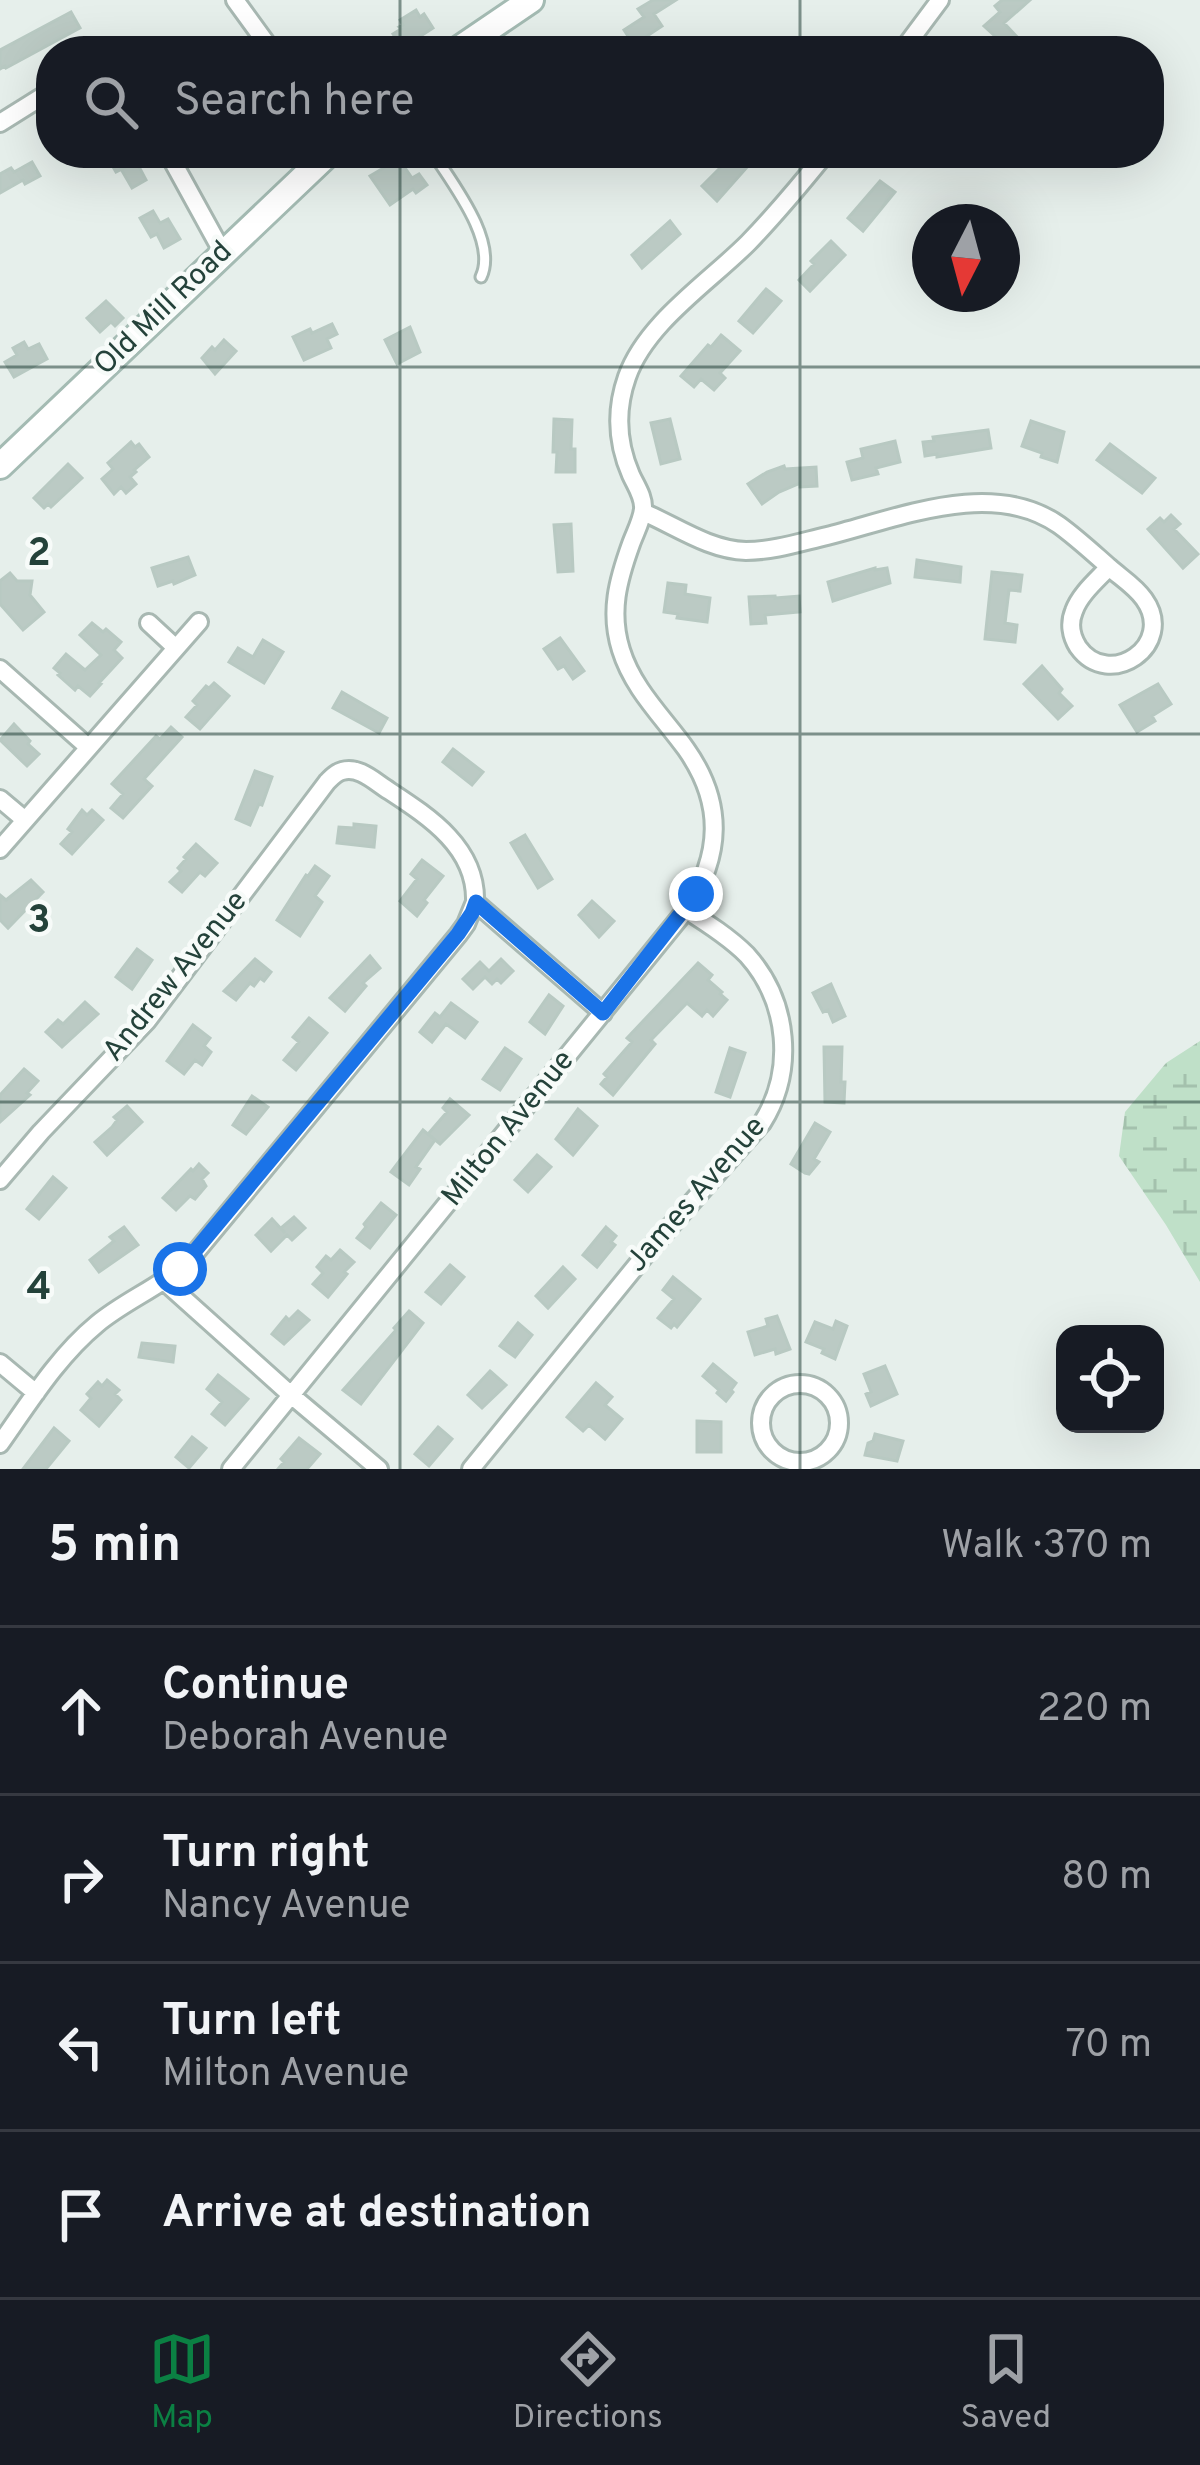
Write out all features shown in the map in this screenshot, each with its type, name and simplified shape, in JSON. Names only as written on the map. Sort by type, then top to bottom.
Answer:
[{"type":"street","points":[[235,0],[261,36]]},
{"type":"street","points":[[478,36],[531,0]]},
{"type":"street","points":[[913,36],[940,0]]},
{"type":"street","points":[[0,123],[36,100]]},
{"type":"street","points":[[176,168],[223,253]]},
{"type":"street","name":"Old Mill Road","points":[[0,466],[312,168]]},
{"type":"street","points":[[814,168],[760,230],[648,338],[631,366],[621,396],[619,431],[643,512],[716,546],[741,551],[793,544],[949,506],[1011,504],[1058,524],[1109,567],[1147,603],[1153,626],[1148,644],[1123,663],[1107,664],[1079,649],[1071,621],[1080,599],[1109,567]]},
{"type":"street","name":"Milton Avenue","points":[[231,1469],[686,910],[706,871],[714,846],[712,805],[687,751],[627,667],[615,627],[621,569],[643,512]]},
{"type":"street","points":[[0,849],[199,622]]},
{"type":"street","points":[[148,623],[176,649]]},
{"type":"street","points":[[0,669],[88,747]]},
{"type":"street","name":"Andrew Avenue","points":[[0,1180],[147,1021],[338,772],[361,772],[439,825],[468,866],[476,902]]},
{"type":"street","points":[[0,799],[25,820]]},
{"type":"street","points":[[0,1444],[92,1328],[191,1258],[444,952],[476,902],[603,1013]]},
{"type":"street","name":"James Avenue","points":[[471,1469],[645,1255],[762,1123],[774,1101],[784,1047],[782,1023],[772,997],[746,954],[686,910]]},
{"type":"street","points":[[164,1281],[379,1469]]},
{"type":"street","points":[[0,1363],[36,1393]]},
{"type":"street","points":[[808,1384],[830,1399],[838,1427],[830,1448],[801,1465],[771,1449],[761,1420],[772,1395],[785,1387],[808,1384]]},
{"type":"lane","points":[[442,168],[476,226],[487,265],[481,277]]},
{"type":"green space","points":[[1200,1041],[1200,1282],[1119,1156],[1125,1112],[1166,1063]]},
{"type":"building","points":[[653,0],[676,0],[654,14],[662,26],[647,36],[628,36],[624,30],[644,17],[638,9]]},
{"type":"building","points":[[1002,0],[1030,0],[1004,23],[1016,36],[995,36],[984,26],[1000,12],[995,6]]},
{"type":"building","points":[[416,10],[433,28],[421,36],[394,36],[403,25],[400,20]]},
{"type":"building","points":[[71,12],[80,28],[65,36],[36,36],[36,52],[0,69],[0,50]]},
{"type":"building","points":[[32,162],[40,176],[0,193],[0,174]]},
{"type":"building","points":[[114,168],[140,168],[146,180],[132,188],[121,169],[116,172]]},
{"type":"building","points":[[384,168],[405,168],[412,178],[419,174],[427,185],[390,205],[370,176]]},
{"type":"building","points":[[720,168],[746,168],[717,201],[702,186]]},
{"type":"building","points":[[880,181],[895,192],[863,231],[848,218]]},
{"type":"building","points":[[153,211],[160,223],[168,219],[180,239],[164,248],[157,234],[151,237],[140,218]]},
{"type":"building","points":[[670,221],[680,234],[642,268],[632,255]]},
{"type":"building","points":[[831,241],[845,255],[810,291],[799,280]]},
{"type":"building","points":[[766,289],[781,301],[753,333],[739,321]]},
{"type":"building","points":[[106,301],[123,318],[100,332],[87,318]]},
{"type":"building","points":[[332,324],[337,334],[327,339],[331,348],[304,360],[293,337]]},
{"type":"building","points":[[410,327],[420,352],[397,364],[385,340]]},
{"type":"building","points":[[721,335],[740,351],[720,373],[725,378],[714,390],[701,379],[694,387],[681,376]]},
{"type":"building","points":[[224,340],[236,351],[215,374],[202,358]]},
{"type":"building","points":[[24,342],[28,349],[39,344],[47,359],[14,377],[5,362],[17,355],[13,348]]},
{"type":"building","points":[[554,419],[572,420],[575,472],[556,472]]},
{"type":"building","points":[[670,419],[680,459],[661,464],[651,423]]},
{"type":"building","points":[[1031,421],[1064,432],[1057,462],[1022,446]]},
{"type":"building","points":[[988,430],[991,448],[925,456],[923,442],[934,441],[933,437]]},
{"type":"building","points":[[895,441],[900,462],[852,480],[847,462],[863,458],[861,449]]},
{"type":"building","points":[[131,442],[149,457],[130,477],[136,484],[126,493],[121,487],[114,494],[102,479],[113,469],[108,463]]},
{"type":"building","points":[[1110,444],[1155,478],[1142,493],[1097,460]]},
{"type":"building","points":[[68,464],[82,478],[44,508],[34,498]]},
{"type":"building","points":[[784,466],[816,467],[817,486],[800,487],[800,483],[762,504],[748,484]]},
{"type":"building","points":[[1171,515],[1180,524],[1174,529],[1198,554],[1183,568],[1148,529]]},
{"type":"building","points":[[571,524],[573,571],[558,572],[554,525]]},
{"type":"building","points":[[188,557],[195,575],[158,586],[152,568]]},
{"type":"building","points":[[917,560],[961,567],[960,582],[915,577]]},
{"type":"building","points":[[887,568],[890,583],[833,601],[828,582]]},
{"type":"building","points":[[992,572],[1022,575],[1020,591],[1009,590],[1005,623],[1017,625],[1015,642],[985,639]]},
{"type":"building","points":[[10,573],[17,581],[32,581],[30,595],[44,612],[23,630],[0,604],[0,581]]},
{"type":"building","points":[[668,583],[686,585],[685,594],[710,598],[707,622],[664,612]]},
{"type":"building","points":[[799,596],[800,612],[765,615],[766,623],[751,624],[749,597]]},
{"type":"building","points":[[92,623],[121,642],[114,650],[122,658],[90,696],[78,686],[75,690],[54,668],[66,654],[85,670],[101,655],[80,635]]},
{"type":"building","points":[[560,638],[584,671],[573,679],[564,666],[558,669],[544,649]]},
{"type":"building","points":[[263,640],[283,652],[264,683],[229,662],[238,648],[253,657]]},
{"type":"building","points":[[1042,666],[1072,706],[1058,719],[1024,684]]},
{"type":"building","points":[[214,683],[229,696],[200,729],[186,717],[197,705],[193,701]]},
{"type":"building","points":[[1158,684],[1171,704],[1137,732],[1120,705]]},
{"type":"building","points":[[342,692],[387,718],[379,733],[333,708]]},
{"type":"building","points":[[14,724],[39,754],[27,766],[0,740]]},
{"type":"building","points":[[171,727],[182,737],[144,779],[152,786],[123,818],[111,808],[123,794],[112,784],[156,736],[160,739]]},
{"type":"building","points":[[453,749],[483,772],[472,785],[443,762]]},
{"type":"building","points":[[255,771],[272,777],[250,825],[236,819]]},
{"type":"building","points":[[82,810],[87,815],[92,810],[103,820],[72,854],[61,844]]},
{"type":"building","points":[[354,824],[376,826],[374,847],[337,843],[339,827],[354,828]]},
{"type":"building","points":[[525,835],[552,879],[538,888],[511,843]]},
{"type":"building","points":[[196,844],[217,863],[205,876],[200,872],[182,892],[170,882]]},
{"type":"building","points":[[422,860],[443,876],[417,916],[400,901],[417,879],[411,874]]},
{"type":"building","points":[[315,866],[329,876],[315,896],[322,902],[300,936],[277,920]]},
{"type":"building","points":[[31,880],[43,892],[8,928],[0,920],[0,895],[6,900]]},
{"type":"building","points":[[592,901],[614,921],[599,937],[579,915]]},
{"type":"building","points":[[137,949],[152,960],[132,989],[116,977]]},
{"type":"building","points":[[370,956],[380,968],[363,983],[366,986],[345,1011],[330,998]]},
{"type":"building","points":[[255,959],[271,972],[264,981],[250,983],[236,1000],[224,991]]},
{"type":"building","points":[[501,959],[513,971],[501,983],[497,979],[492,984],[485,977],[473,989],[463,979],[480,962],[489,971]]},
{"type":"building","points":[[698,963],[712,975],[708,980],[727,1000],[713,1016],[707,1010],[702,1016],[687,1003],[651,1040],[655,1044],[613,1095],[601,1084],[632,1042],[627,1038]]},
{"type":"building","points":[[831,984],[845,1016],[833,1022],[813,993]]},
{"type":"building","points":[[549,995],[563,1006],[545,1034],[530,1022]]},
{"type":"building","points":[[85,1002],[98,1014],[62,1047],[46,1032],[58,1020],[63,1024]]},
{"type":"building","points":[[451,1003],[477,1022],[465,1038],[446,1024],[432,1042],[420,1032],[435,1013],[440,1017]]},
{"type":"building","points":[[309,1018],[327,1033],[296,1070],[284,1060],[299,1042],[293,1037]]},
{"type":"building","points":[[193,1025],[210,1038],[204,1046],[211,1052],[202,1065],[195,1060],[184,1074],[167,1061]]},
{"type":"building","points":[[824,1047],[842,1047],[844,1103],[825,1102]]},
{"type":"building","points":[[505,1048],[521,1059],[500,1090],[483,1079]]},
{"type":"building","points":[[730,1048],[745,1053],[730,1097],[716,1092]]},
{"type":"building","points":[[24,1069],[38,1081],[30,1095],[0,1122],[0,1095]]},
{"type":"building","points":[[252,1096],[268,1107],[246,1134],[233,1125]]},
{"type":"building","points":[[450,1099],[469,1115],[440,1144],[428,1134],[447,1112],[443,1108]]},
{"type":"building","points":[[127,1106],[142,1122],[107,1155],[95,1142]]},
{"type":"building","points":[[578,1109],[597,1126],[573,1155],[556,1139]]},
{"type":"building","points":[[815,1123],[830,1132],[809,1174],[791,1164]]},
{"type":"building","points":[[423,1130],[435,1140],[409,1185],[391,1172]]},
{"type":"building","points":[[537,1155],[551,1167],[528,1192],[515,1180]]},
{"type":"building","points":[[199,1164],[208,1173],[202,1179],[206,1186],[176,1210],[163,1198]]},
{"type":"building","points":[[53,1177],[66,1188],[39,1219],[27,1209]]},
{"type":"building","points":[[381,1203],[396,1215],[370,1248],[357,1238]]},
{"type":"building","points":[[294,1217],[305,1228],[292,1240],[287,1235],[271,1251],[256,1235],[272,1219],[285,1233],[281,1228]]},
{"type":"building","points":[[124,1227],[138,1245],[99,1272],[90,1260]]},
{"type":"building","points":[[606,1227],[616,1236],[611,1242],[615,1245],[597,1267],[583,1255]]},
{"type":"building","points":[[340,1250],[354,1262],[328,1297],[313,1284],[323,1273],[317,1267]]},
{"type":"building","points":[[450,1265],[464,1277],[441,1304],[426,1292]]},
{"type":"building","points":[[563,1267],[575,1279],[548,1308],[536,1296]]},
{"type":"building","points":[[673,1277],[700,1299],[671,1328],[658,1318],[674,1299],[663,1290]]},
{"type":"building","points":[[298,1311],[309,1320],[284,1344],[272,1334]]},
{"type":"building","points":[[409,1311],[423,1323],[361,1404],[343,1390]]},
{"type":"building","points":[[777,1316],[790,1349],[755,1355],[748,1332],[768,1326],[766,1319]]},
{"type":"building","points":[[836,1321],[847,1326],[835,1359],[806,1342],[815,1322],[833,1329]]},
{"type":"building","points":[[518,1323],[532,1335],[515,1357],[500,1346]]},
{"type":"building","points":[[142,1343],[175,1346],[173,1362],[139,1357]]},
{"type":"building","points":[[713,1364],[736,1383],[726,1401],[703,1376]]},
{"type":"building","points":[[885,1366],[897,1394],[871,1406],[864,1374]]},
{"type":"building","points":[[490,1371],[506,1385],[482,1408],[468,1395]]},
{"type":"building","points":[[218,1375],[248,1399],[225,1425],[212,1414],[222,1402],[207,1389]]},
{"type":"building","points":[[107,1380],[119,1390],[115,1394],[121,1400],[99,1426],[81,1410],[91,1398],[87,1394]]},
{"type":"building","points":[[596,1383],[612,1397],[605,1405],[622,1419],[605,1439],[589,1425],[583,1431],[567,1417]]},
{"type":"building","points":[[697,1421],[721,1422],[721,1452],[697,1452]]},
{"type":"building","points":[[438,1427],[452,1439],[429,1466],[415,1454]]},
{"type":"building","points":[[54,1428],[69,1441],[46,1469],[23,1469]]},
{"type":"building","points":[[875,1434],[903,1441],[897,1461],[865,1455]]},
{"type":"building","points":[[192,1437],[206,1448],[189,1468],[176,1457]]},
{"type":"building","points":[[299,1438],[320,1454],[307,1469],[278,1469],[284,1462],[281,1459]]},
{"type":"route","points":[[180,1269],[458,934],[476,902],[603,1013],[696,894]]}]
